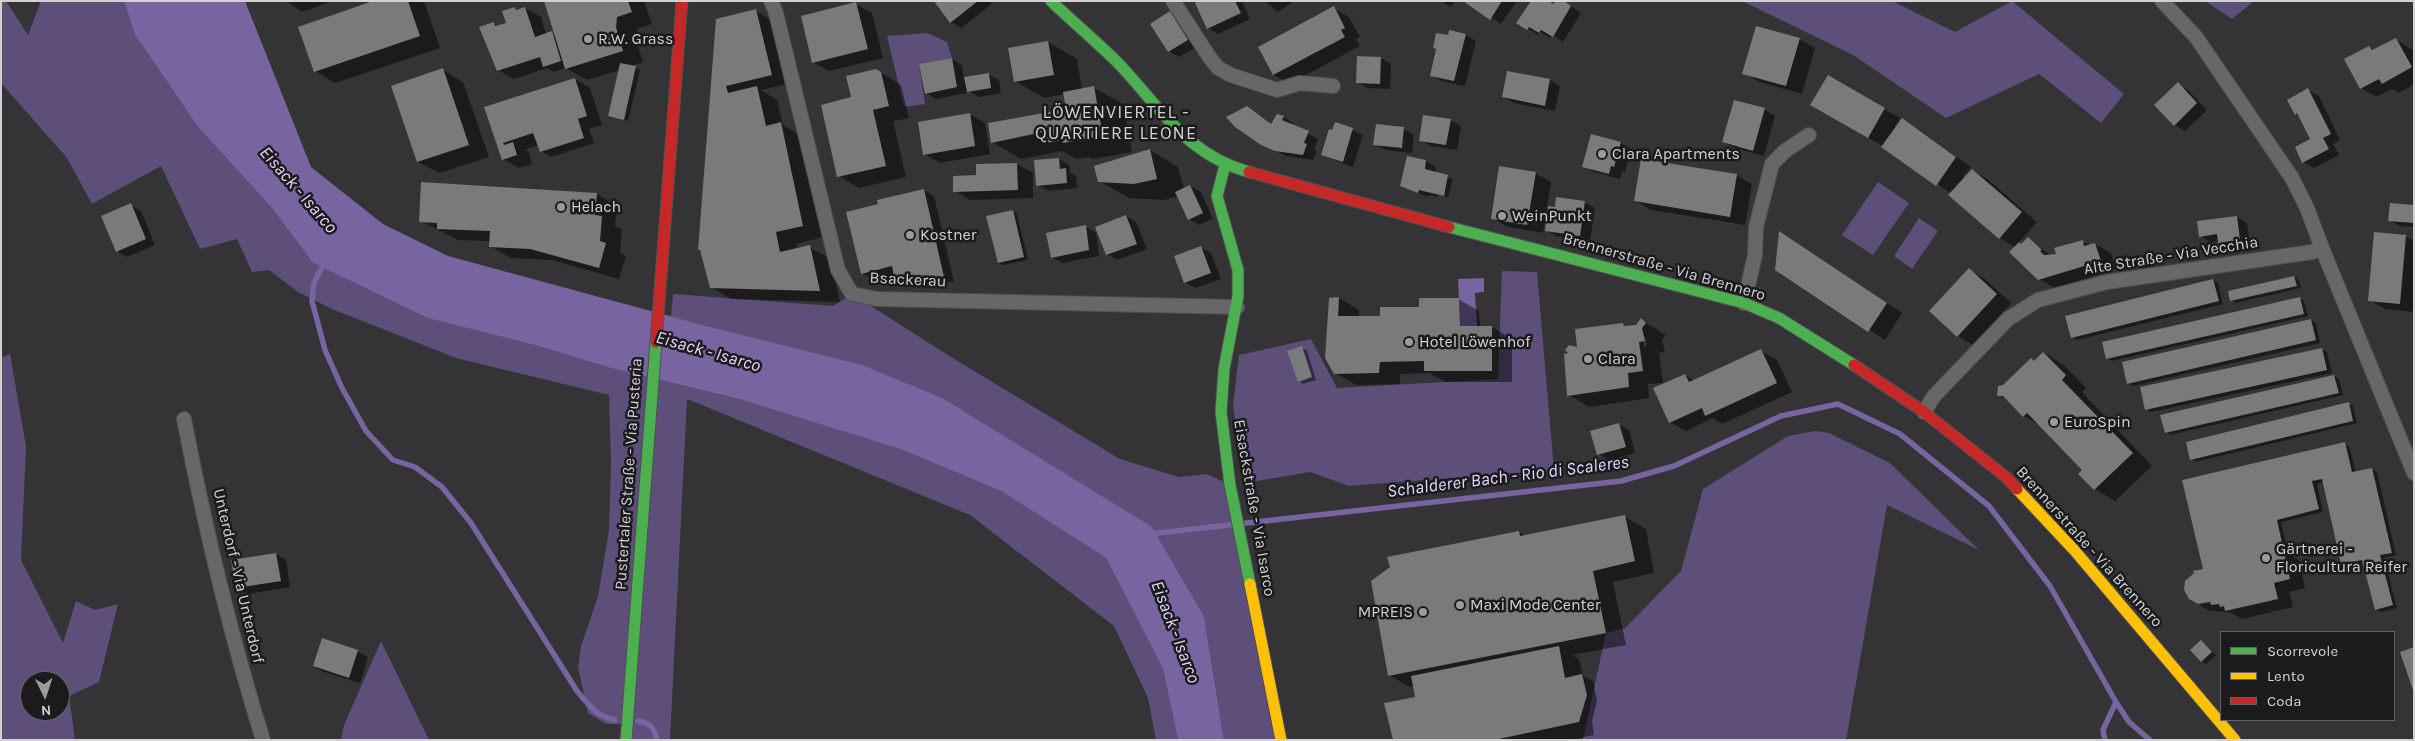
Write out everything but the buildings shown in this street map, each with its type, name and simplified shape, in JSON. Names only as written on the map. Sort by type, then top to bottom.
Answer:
[{"type":"main road","name":"Pustertaler Straße - Via Pusteria","points":[[626,740],[682,1]]},
{"type":"main road","name":"Brennerstraße - Via Brennero","points":[[1051,1],[1118,63],[1175,128],[1192,144],[1225,165],[1365,204],[1744,303],[1779,318],[1816,339],[1924,412],[2007,478],[2075,551],[2235,740]]},
{"type":"main road","name":"Eisackstraße - Via Isarco","points":[[1225,165],[1217,196],[1238,270],[1237,307],[1221,391],[1221,412],[1230,485],[1245,553],[1280,740]]},
{"type":"street","name":"Bsackerau","points":[[772,1],[838,270],[852,294],[877,299],[1237,307]]},
{"type":"street","points":[[1172,1],[1210,58],[1218,68],[1230,75],[1277,90],[1300,83],[1333,86]]},
{"type":"street","points":[[2162,1],[2196,37],[2292,178],[2307,208],[2414,473]]},
{"type":"street","points":[[1744,303],[1755,255],[1756,227],[1772,164],[1785,151],[1809,135]]},
{"type":"street","name":"Alte Straße - Via Vecchia","points":[[1924,412],[1934,396],[2008,318],[2038,300],[2107,282],[2312,252],[2322,248]]},
{"type":"street","name":"Unterdorf - Via Unterdorf","points":[[184,420],[216,572],[263,740]]},
{"type":"shaded area","points":[[1,1],[6,1],[28,35],[41,1],[124,1],[135,35],[198,127],[271,207],[313,263],[321,267],[427,318],[538,346],[614,369],[739,399],[900,449],[1001,491],[1106,558],[1163,669],[1178,740],[1156,740],[1148,698],[1114,626],[970,515],[687,399],[670,740],[626,740],[627,724],[606,724],[588,713],[578,667],[581,646],[598,596],[609,530],[611,464],[609,395],[456,358],[332,309],[298,292],[269,270],[252,272],[237,239],[200,249],[161,166],[92,204],[67,158],[1,83]]},
{"type":"shaded area","points":[[1742,1],[1892,1],[1955,32],[2012,1],[2124,94],[2101,123],[2039,74],[1946,118],[1853,55]]},
{"type":"shaded area","points":[[2205,1],[2254,1],[2232,19]]},
{"type":"shaded area","points":[[927,33],[947,42],[952,58],[919,64],[925,104],[904,107],[887,36]]},
{"type":"shaded area","points":[[1878,182],[1909,203],[1873,255],[1842,235]]},
{"type":"shaded area","points":[[1919,218],[1938,231],[1912,269],[1894,256]]},
{"type":"shaded area","points":[[1502,271],[1537,272],[1554,470],[1349,486],[1310,472],[1245,483],[1233,405],[1239,355],[1311,339],[1337,388],[1498,379]]},
{"type":"shaded area","points":[[673,294],[833,306],[852,294],[951,357],[1120,459],[1179,477],[1207,474],[1230,485],[1279,740],[1224,740],[1204,616],[1152,527],[710,327],[671,317]]},
{"type":"shaded area","points":[[10,354],[26,446],[21,560],[63,643],[76,601],[95,610],[118,604],[99,682],[70,696],[70,671],[20,671],[20,721],[70,721],[70,703],[75,740],[1,740],[1,358]]},
{"type":"shaded area","points":[[1815,431],[1829,433],[1890,463],[1979,550],[1887,505],[1846,740],[1583,740],[1606,633],[1625,628],[1681,571],[1703,489],[1788,436]]},
{"type":"shaded area","points":[[381,641],[429,740],[341,740],[344,725]]},
{"type":"water","name":"Eisack - Isarco","points":[[124,1],[245,1],[311,167],[383,224],[448,256],[710,327],[862,365],[942,398],[1152,527],[1204,616],[1224,740],[1178,740],[1163,669],[1106,558],[1001,491],[900,449],[739,399],[614,369],[538,346],[427,318],[313,263],[271,207],[198,127],[135,35]]},
{"type":"water","points":[[1484,278],[1484,292],[1475,293],[1477,326],[1460,326],[1458,279]]},
{"type":"waterway","points":[[325,261],[314,283],[312,301],[325,350],[342,388],[366,431],[393,460],[415,467],[442,487],[471,523],[577,691],[598,713],[615,720]]},
{"type":"waterway","name":"Schalderer Bach - Rio di Scaleres","points":[[1149,534],[1621,481],[1674,466],[1781,416],[1838,404],[1900,434],[1989,506],[2050,586],[2129,722],[2150,740]]},
{"type":"waterway","points":[[2105,740],[2103,730],[2116,702]]},
{"type":"waterway","points":[[638,721],[646,723],[651,727],[655,732],[657,740]]},
{"type":"traffic: fast","points":[[1051,1],[1119,64],[1162,113],[1191,142],[1227,164],[1249,172]]},
{"type":"traffic: fast","points":[[1225,165],[1217,196],[1238,270],[1238,296],[1224,369],[1221,412],[1230,485],[1250,584]]},
{"type":"traffic: fast","points":[[1449,227],[1744,303],[1779,318],[1854,365]]},
{"type":"traffic: fast","points":[[626,740],[656,342]]},
{"type":"traffic: slow","points":[[2017,489],[2075,551],[2235,740]]},
{"type":"traffic: slow","points":[[1250,584],[1281,740]]},
{"type":"traffic: jam","points":[[656,342],[682,1]]},
{"type":"traffic: jam","points":[[1249,172],[1449,227]]},
{"type":"traffic: jam","points":[[1854,365],[1924,412],[2007,478],[2017,489]]},
{"type":"place","name":"R.W. Grass","points":[[588,39]]},
{"type":"place","name":"Clara Apartments","points":[[1602,154]]},
{"type":"place","name":"Helach","points":[[561,207]]},
{"type":"place","name":"WeinPunkt","points":[[1502,216]]},
{"type":"place","name":"Kostner","points":[[910,235]]},
{"type":"place","name":"Hotel Löwenhof","points":[[1409,342]]},
{"type":"place","name":"Clara","points":[[1588,359]]},
{"type":"place","name":"EuroSpin","points":[[2054,422]]},
{"type":"place","name":"Gärtnerei - Floricultura Reifer","points":[[2266,558]]},
{"type":"place","name":"Maxi Mode Center","points":[[1460,605]]},
{"type":"place","name":"MPREIS","points":[[1423,612]]},
{"type":"district","name":"LÖWENVIERTEL - QUARTIERE LEONE","points":[[1116,123]]}]
